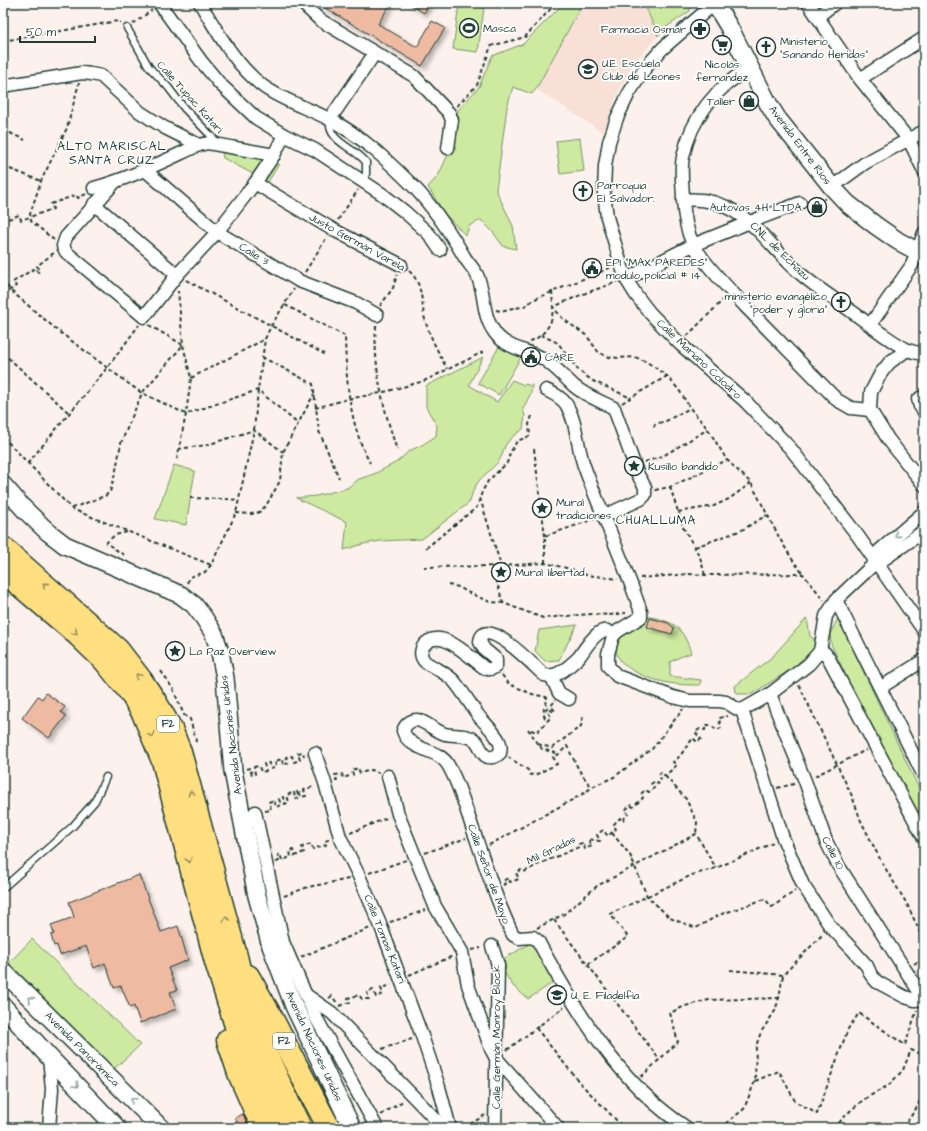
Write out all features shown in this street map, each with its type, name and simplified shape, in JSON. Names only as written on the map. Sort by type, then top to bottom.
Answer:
[{"type":"highway","name":"F2","points":[[3,548],[118,650],[141,680],[171,729],[180,752],[240,1024],[289,1128]]},
{"type":"highway","name":"F2","points":[[3,571],[106,661],[130,692],[143,713],[163,761],[226,959],[251,1021],[300,1128]]},
{"type":"highway","name":"F2","points":[[226,959],[224,1031],[240,1076],[263,1128]]},
{"type":"highway","name":"F2","points":[[226,959],[229,1028],[272,1128]]},
{"type":"highway","name":"F2","points":[[226,959],[236,1026],[281,1128]]},
{"type":"highway","name":"F2","points":[[226,959],[309,1128]]},
{"type":"highway","name":"F2","points":[[226,959],[263,1017],[320,1128]]},
{"type":"highway","name":"F2","points":[[226,959],[269,1013],[329,1128]]},
{"type":"street","points":[[200,3],[219,34],[248,73],[265,87],[287,100],[330,119],[374,149],[432,206],[452,234],[466,260],[477,275],[481,284],[485,311],[490,325],[498,337],[511,345],[543,359],[551,364],[584,394],[614,408],[638,475],[646,487],[646,492],[641,499],[604,516]]},
{"type":"street","points":[[302,3],[320,20],[414,76],[448,113],[452,120],[448,148]]},
{"type":"street","name":"Avenida Entre Rios","points":[[714,3],[726,22],[778,118],[830,193],[848,204],[898,241],[921,254]]},
{"type":"street","name":"Calle Mariano Colodro","points":[[714,3],[663,48],[646,67],[629,93],[617,118],[609,142],[605,166],[604,194],[607,217],[620,264],[626,279],[650,313],[680,344],[745,401],[791,449],[858,536],[924,631]]},
{"type":"street","points":[[808,3],[860,79],[908,140],[924,171]]},
{"type":"street","points":[[817,17],[835,3]]},
{"type":"street","points":[[159,4],[220,84],[256,118],[284,135],[315,150],[405,212],[429,234],[440,250]]},
{"type":"street","points":[[860,79],[924,38]]},
{"type":"street","points":[[330,119],[375,53]]},
{"type":"street","points":[[750,68],[739,74],[716,93],[706,104],[687,144],[683,158],[682,172],[684,215],[693,245],[714,273],[837,400],[851,408],[870,410]]},
{"type":"street","points":[[3,86],[82,73],[101,76],[140,112],[165,128],[199,145]]},
{"type":"street","points":[[830,193],[865,163],[924,131]]},
{"type":"street","points":[[115,182],[64,239],[63,246],[66,252],[143,319],[177,275],[217,232],[255,183],[274,155],[284,135]]},
{"type":"street","points":[[94,188],[115,182],[199,145],[208,143],[274,155]]},
{"type":"street","name":"Calle 3","points":[[145,170],[217,232],[299,281],[356,303],[377,315]]},
{"type":"street","name":"Justo Germán Varela","points":[[255,183],[332,229],[401,265]]},
{"type":"street","name":"CNL de Echazu","points":[[684,200],[695,199],[711,201],[729,208],[750,222],[802,275],[907,350]]},
{"type":"street","points":[[94,204],[177,275]]},
{"type":"street","points":[[626,279],[693,245],[750,222],[806,204]]},
{"type":"street","points":[[870,325],[921,254],[924,232]]},
{"type":"street","points":[[924,354],[907,350],[890,362],[881,373],[871,392],[870,410],[888,439],[924,485]]},
{"type":"street","points":[[546,390],[562,400],[566,405],[574,427],[581,457],[641,612],[642,617],[624,627],[613,636],[607,660],[608,666],[617,676],[650,689],[690,701],[726,702],[737,709],[742,710],[770,694],[809,664],[820,651],[826,616],[833,604],[876,562],[884,559],[924,531]]},
{"type":"street","name":"Avenida Naciones Unidas","points":[[3,485],[28,514],[65,545],[181,595],[194,605],[214,634],[220,652],[225,678],[233,771],[257,896],[271,946],[294,1006],[352,1128]]},
{"type":"street","points":[[876,562],[879,551],[924,512]]},
{"type":"street","points":[[833,604],[880,688],[924,776]]},
{"type":"street","points":[[500,753],[500,742],[453,681],[445,674],[427,664],[421,656],[421,651],[426,642],[432,639],[448,641],[486,669],[496,666],[496,659],[481,645],[480,639],[484,633],[491,633],[505,641],[544,675],[551,676],[566,669],[579,657],[590,641],[599,633],[610,632],[613,636]]},
{"type":"street","points":[[820,651],[825,653],[828,657],[924,838]]},
{"type":"street","points":[[880,688],[924,660]]},
{"type":"street","points":[[551,676],[560,699]]},
{"type":"street","name":"Calle 10","points":[[770,694],[806,781],[826,841],[838,865],[923,999]]},
{"type":"street","points":[[742,710],[783,838],[803,885],[830,926],[862,961],[877,982],[905,997],[915,1000],[923,999]]},
{"type":"street","name":"Calle Señor de Mayo","points":[[500,753],[493,757],[488,757],[484,755],[476,741],[471,738],[436,731],[423,722],[417,720],[411,721],[407,724],[403,731],[408,740],[414,745],[447,762],[458,785],[494,890],[513,935],[519,938]]},
{"type":"street","name":"Calle Tomas Katari","points":[[315,753],[340,837],[360,876],[380,924],[422,1036],[439,1087],[450,1128]]},
{"type":"street","points":[[388,776],[398,814],[436,906],[462,952],[468,985],[491,1049],[496,1058],[558,1128]]},
{"type":"street","points":[[255,812],[282,942],[314,1014],[375,1124]]},
{"type":"street","points":[[519,938],[534,937],[538,941],[572,1001],[604,1048],[634,1083],[668,1115],[687,1128]]},
{"type":"street","name":"Calle Germán Monroy Block","points":[[492,946],[498,965],[495,1128]]},
{"type":"street","name":"Avenida Panorámica","points":[[3,971],[161,1128]]},
{"type":"street","points":[[306,995],[332,1013],[444,1128]]},
{"type":"street","points":[[3,1006],[49,1057],[117,1128]]},
{"type":"street","points":[[49,1057],[52,1089],[49,1128]]},
{"type":"lane","name":"Calle Tupac Katari","points":[[127,28],[149,67],[168,87],[184,108],[219,145]]},
{"type":"lane","points":[[330,119],[330,128],[337,139],[366,162],[366,174],[363,182]]},
{"type":"lane","points":[[924,395],[919,394],[915,399],[917,407],[924,417]]},
{"type":"lane","points":[[3,888],[73,826],[95,801],[106,776]]},
{"type":"lane","points":[[252,1104],[258,1128]]},
{"type":"path","points":[[448,113],[477,86],[491,46],[525,37],[556,3]]},
{"type":"path","points":[[3,41],[118,21],[127,28],[159,4]]},
{"type":"path","points":[[3,295],[16,286],[13,282],[34,268],[38,272],[40,270],[37,266],[63,246],[31,221],[30,214],[41,181],[67,128],[82,73]]},
{"type":"path","points":[[3,134],[10,133],[25,140]]},
{"type":"path","points":[[3,170],[10,169],[41,181]]},
{"type":"path","points":[[181,595],[190,577],[205,572],[211,565],[222,539],[236,513],[254,430],[265,339],[271,326],[299,281],[363,182]]},
{"type":"path","points":[[3,227],[5,227],[3,221],[19,215],[21,220],[53,209],[51,204],[76,194],[78,198],[94,188]]},
{"type":"path","points":[[806,204],[822,199],[830,193]]},
{"type":"path","points":[[485,311],[523,307],[535,299],[552,291],[620,264]]},
{"type":"path","points":[[397,450],[381,393],[375,337],[377,315],[381,303],[393,288],[401,265]]},
{"type":"path","name":"Justo Germán Varela","points":[[401,265],[413,275],[420,289],[426,326],[447,369]]},
{"type":"path","points":[[177,275],[324,354]]},
{"type":"path","points":[[177,275],[183,345],[191,378],[186,414],[177,459]]},
{"type":"path","points":[[553,307],[583,294],[626,279]]},
{"type":"path","points":[[3,280],[10,290],[57,330],[107,368],[142,393],[186,414],[258,390]]},
{"type":"path","points":[[511,345],[535,340],[541,335],[552,320],[552,291]]},
{"type":"path","points":[[680,344],[732,292]]},
{"type":"path","points":[[285,305],[346,336],[348,399],[358,437],[370,463]]},
{"type":"path","points":[[553,307],[563,319],[587,336],[599,353],[609,357],[635,357],[647,362],[667,376],[679,390],[690,408],[708,429],[727,460],[751,483],[760,498],[766,515],[792,559],[803,574],[833,604]]},
{"type":"path","points":[[28,463],[107,368],[143,319],[183,345]]},
{"type":"path","points":[[541,335],[558,343],[579,371],[606,387],[631,398]]},
{"type":"path","points":[[191,378],[265,339]]},
{"type":"path","points":[[72,508],[105,496],[110,492],[121,443],[142,393],[183,345]]},
{"type":"path","points":[[315,408],[348,399],[381,393],[424,381],[483,352]]},
{"type":"path","points":[[3,353],[69,413]]},
{"type":"path","points":[[262,357],[312,384],[319,431],[340,478]]},
{"type":"path","points":[[614,408],[667,376]]},
{"type":"path","points":[[258,390],[298,424]]},
{"type":"path","points":[[236,513],[256,513],[267,504],[280,481],[283,452],[314,394]]},
{"type":"path","points":[[654,427],[655,424],[666,421],[690,408]]},
{"type":"path","points":[[426,548],[477,507],[482,492],[488,481],[507,463],[510,453],[517,441],[530,436],[529,424],[532,416]]},
{"type":"path","points":[[635,466],[663,456],[708,429]]},
{"type":"path","points":[[178,449],[207,445],[254,430]]},
{"type":"path","points":[[254,430],[283,452]]},
{"type":"path","points":[[3,437],[72,508],[211,565]]},
{"type":"path","points":[[534,449],[546,536],[545,563]]},
{"type":"path","points":[[646,492],[670,487],[727,460]]},
{"type":"path","points":[[678,512],[714,506],[751,483]]},
{"type":"path","points":[[670,487],[683,527],[695,546],[705,575]]},
{"type":"path","points":[[190,498],[239,500]]},
{"type":"path","points":[[480,498],[500,566]]},
{"type":"path","points":[[695,546],[742,530],[766,515]]},
{"type":"path","points":[[546,536],[604,516]]},
{"type":"path","points":[[128,531],[115,535],[106,543],[128,558],[135,565],[138,577]]},
{"type":"path","points":[[424,567],[500,566],[545,563],[599,578],[615,579],[689,574],[803,574]]},
{"type":"path","points":[[492,566],[503,603]]},
{"type":"path","points":[[448,585],[459,588],[490,602],[503,603],[543,618],[592,614],[609,616],[641,612]]},
{"type":"path","points":[[496,666],[509,684],[548,699],[543,712],[544,717],[548,721]]},
{"type":"path","points":[[161,671],[173,689],[184,715],[190,719],[196,741],[192,745]]},
{"type":"path","points":[[795,676],[878,855],[907,904],[924,941]]},
{"type":"path","points":[[559,754],[542,749],[528,729],[537,732],[551,717],[546,709],[548,707],[553,712],[555,711],[551,706],[560,699]]},
{"type":"path","points":[[480,850],[581,795],[591,788],[614,777],[652,749],[690,701]]},
{"type":"path","points":[[665,776],[676,765],[673,762],[680,756],[693,738],[697,742],[701,739],[695,732],[700,729],[705,730],[706,725],[711,725],[716,730],[721,728],[719,718],[734,715],[742,710]]},
{"type":"path","points":[[537,743],[552,748],[581,726],[583,716]]},
{"type":"path","points":[[500,753],[528,770],[530,775],[537,774],[557,764],[553,758],[567,746],[579,770],[591,788]]},
{"type":"path","points":[[768,790],[806,781],[875,746]]},
{"type":"path","points":[[233,771],[250,768],[252,775],[256,774],[254,767],[259,766],[261,772],[266,771],[264,764],[269,763],[271,769],[276,767],[275,761],[282,759],[283,765],[288,763],[286,757],[292,756],[294,762],[300,760],[298,754],[303,752],[304,758],[312,756],[311,750],[315,753]]},
{"type":"path","points":[[255,812],[264,803],[265,811],[270,810],[269,802],[274,800],[276,807],[281,805],[279,799],[283,797],[285,804],[289,802],[287,795],[294,792],[295,799],[299,798],[297,792],[300,791],[301,797],[306,796],[304,790],[315,786],[316,792],[322,790],[321,783],[337,780],[335,775],[342,774],[343,778],[353,775],[352,770],[358,768],[360,773],[372,770],[388,776]]},
{"type":"path","points":[[716,868],[696,834],[697,822],[686,799],[661,772],[658,776],[661,780],[658,784],[655,781],[651,784],[654,788],[649,792],[645,790],[641,794],[643,798],[632,807],[631,805],[625,810],[628,814],[622,821],[620,818],[613,825],[616,829],[612,833],[630,855],[647,896],[670,918],[696,928],[719,915],[765,899],[772,907],[803,885]]},
{"type":"path","points":[[266,865],[279,861],[278,855],[280,854],[282,860],[291,857],[290,851],[293,850],[295,856],[304,852],[302,847],[311,844],[313,849],[326,846],[325,841],[340,837],[398,814]]},
{"type":"path","name":"Mil Gradas","points":[[494,890],[505,884],[503,881],[508,878],[510,882],[519,879],[516,873],[521,870],[524,872],[579,847],[579,844],[583,844],[585,848],[592,846],[588,839],[600,840],[597,835],[603,830],[608,836],[612,833]]},
{"type":"path","points":[[519,938],[564,914],[597,886],[696,834]]},
{"type":"path","points":[[273,900],[308,887],[360,876],[474,835]]},
{"type":"path","points":[[588,964],[628,937],[610,914],[692,875],[716,868],[783,838]]},
{"type":"path","points":[[290,962],[380,924],[407,917],[436,906]]},
{"type":"path","points":[[554,920],[659,1059]]},
{"type":"path","points":[[720,1128],[744,1109],[755,1081],[756,1046],[761,1032],[775,1011],[783,975],[830,926]]},
{"type":"path","points":[[730,970],[783,975]]},
{"type":"path","points":[[634,1083],[678,1042],[670,1013],[685,1006],[709,1000],[779,998]]},
{"type":"path","points":[[755,1081],[779,1071],[795,1101],[817,1114],[848,1029],[858,1013],[904,1045],[923,999]]},
{"type":"path","points":[[496,1058],[572,1001]]},
{"type":"path","points":[[536,1028],[580,1083],[624,1128]]},
{"type":"path","points":[[371,1053],[422,1036]]},
{"type":"path","points":[[834,1128],[863,1100],[889,1085],[903,1070],[911,1050],[924,1055]]},
{"type":"path","points":[[903,1128],[917,1107],[924,1092]]},
{"type":"path","points":[[375,1124],[412,1095]]},
{"type":"path","points":[[464,1128],[495,1108]]},
{"type":"shaded area","name":"U.E. Escuela Club de Leones","points":[[587,3],[644,3],[658,36],[632,65],[616,97],[604,133],[536,89],[582,5]]},
{"type":"green space","points":[[571,3],[583,3],[536,89],[532,94],[513,87],[507,107],[496,190],[513,226],[516,249],[503,246],[493,232],[481,220],[469,226],[466,236],[445,214],[428,187],[438,176],[452,145],[452,134],[458,110],[479,87],[492,56],[523,44],[561,6]]},
{"type":"green space","points":[[644,3],[686,3],[690,7],[690,11],[662,30],[658,36]]},
{"type":"green space","name":"Masca","points":[[459,4],[484,8],[478,52],[453,49]]},
{"type":"green space","points":[[580,138],[584,171],[560,174],[556,141]]},
{"type":"green space","points":[[222,152],[265,157],[279,164],[268,182],[223,158]]},
{"type":"green space","points":[[500,345],[521,357],[499,395],[478,383]]},
{"type":"green space","points":[[483,357],[469,385],[497,402],[512,380],[524,385],[532,385],[531,393],[523,409],[525,416],[523,429],[509,441],[505,446],[499,461],[481,478],[472,494],[470,502],[422,539],[381,541],[363,544],[344,550],[347,522],[296,498],[316,496],[347,488],[359,479],[374,474],[397,462],[409,451],[436,436],[437,426],[426,407],[426,386]]},
{"type":"green space","points":[[174,465],[195,471],[186,525],[155,519]]},
{"type":"green space","points":[[644,616],[669,622],[680,630],[691,653],[670,662],[670,676],[701,680],[700,685],[662,682],[635,672],[620,660],[617,653],[617,645],[621,637]]},
{"type":"green space","points":[[807,618],[810,636],[817,641],[815,647],[793,668],[752,694],[740,694],[736,692],[735,686],[772,657]]},
{"type":"green space","points":[[838,618],[924,799],[924,836],[889,767],[831,644],[830,634]]},
{"type":"green space","points":[[577,625],[559,660],[545,661],[535,651],[539,630]]},
{"type":"green space","points":[[32,939],[140,1045],[114,1069],[9,963]]},
{"type":"green space","points":[[533,942],[557,980],[528,999],[513,986],[503,971],[506,969],[503,959]]},
{"type":"building","points":[[317,3],[391,3],[378,24],[417,47],[432,21],[445,28],[422,66]]},
{"type":"building","points":[[408,3],[430,3],[424,13]]},
{"type":"building","points":[[650,618],[668,623],[674,628],[672,634],[647,627]]},
{"type":"building","points":[[46,693],[65,707],[61,712],[66,716],[49,738],[22,718],[38,696],[42,699]]},
{"type":"building","points":[[139,875],[161,932],[178,926],[188,960],[168,968],[177,990],[170,992],[176,1009],[140,1023],[134,1006],[130,1008],[121,986],[114,988],[105,963],[94,968],[86,946],[60,955],[57,945],[54,946],[51,935],[54,934],[51,925],[74,917],[69,902]]},
{"type":"building","points":[[243,1114],[249,1128],[240,1128],[235,1118]]},
{"type":"place","name":"Masca","points":[[469,28]]},
{"type":"place","name":"Farmacia Osmar","points":[[700,29]]},
{"type":"place","name":"Nicolás fernandez","points":[[722,45]]},
{"type":"place","name":"Ministerio \"Sanando Heridas\"","points":[[766,47]]},
{"type":"place","name":"U.E. Escuela Club de Leones","points":[[588,69]]},
{"type":"place","name":"Taller","points":[[749,101]]},
{"type":"place","name":"Parroquia El Salvador.","points":[[583,191]]},
{"type":"place","name":"Autovas 4H LTDA.","points":[[817,207]]},
{"type":"place","name":"EPI \"MAX PAREDES\" modulo policial # 14","points":[[592,268]]},
{"type":"place","name":"ministerio evangélico \"poder y gloria\"","points":[[841,302]]},
{"type":"place","name":"CARE","points":[[531,357]]},
{"type":"place","name":"Kusillo bandido","points":[[634,466]]},
{"type":"place","name":"Mural tradiciones","points":[[542,508]]},
{"type":"place","name":"Mural libertad","points":[[501,572]]},
{"type":"place","name":"La Paz Overview","points":[[175,651]]},
{"type":"place","name":"U. E. Filadelfia","points":[[557,995]]},
{"type":"district","name":"ALTO MARISCAL SANTA CRUZ","points":[[112,153]]},
{"type":"district","name":"CHUALLUMA","points":[[656,520]]}]
